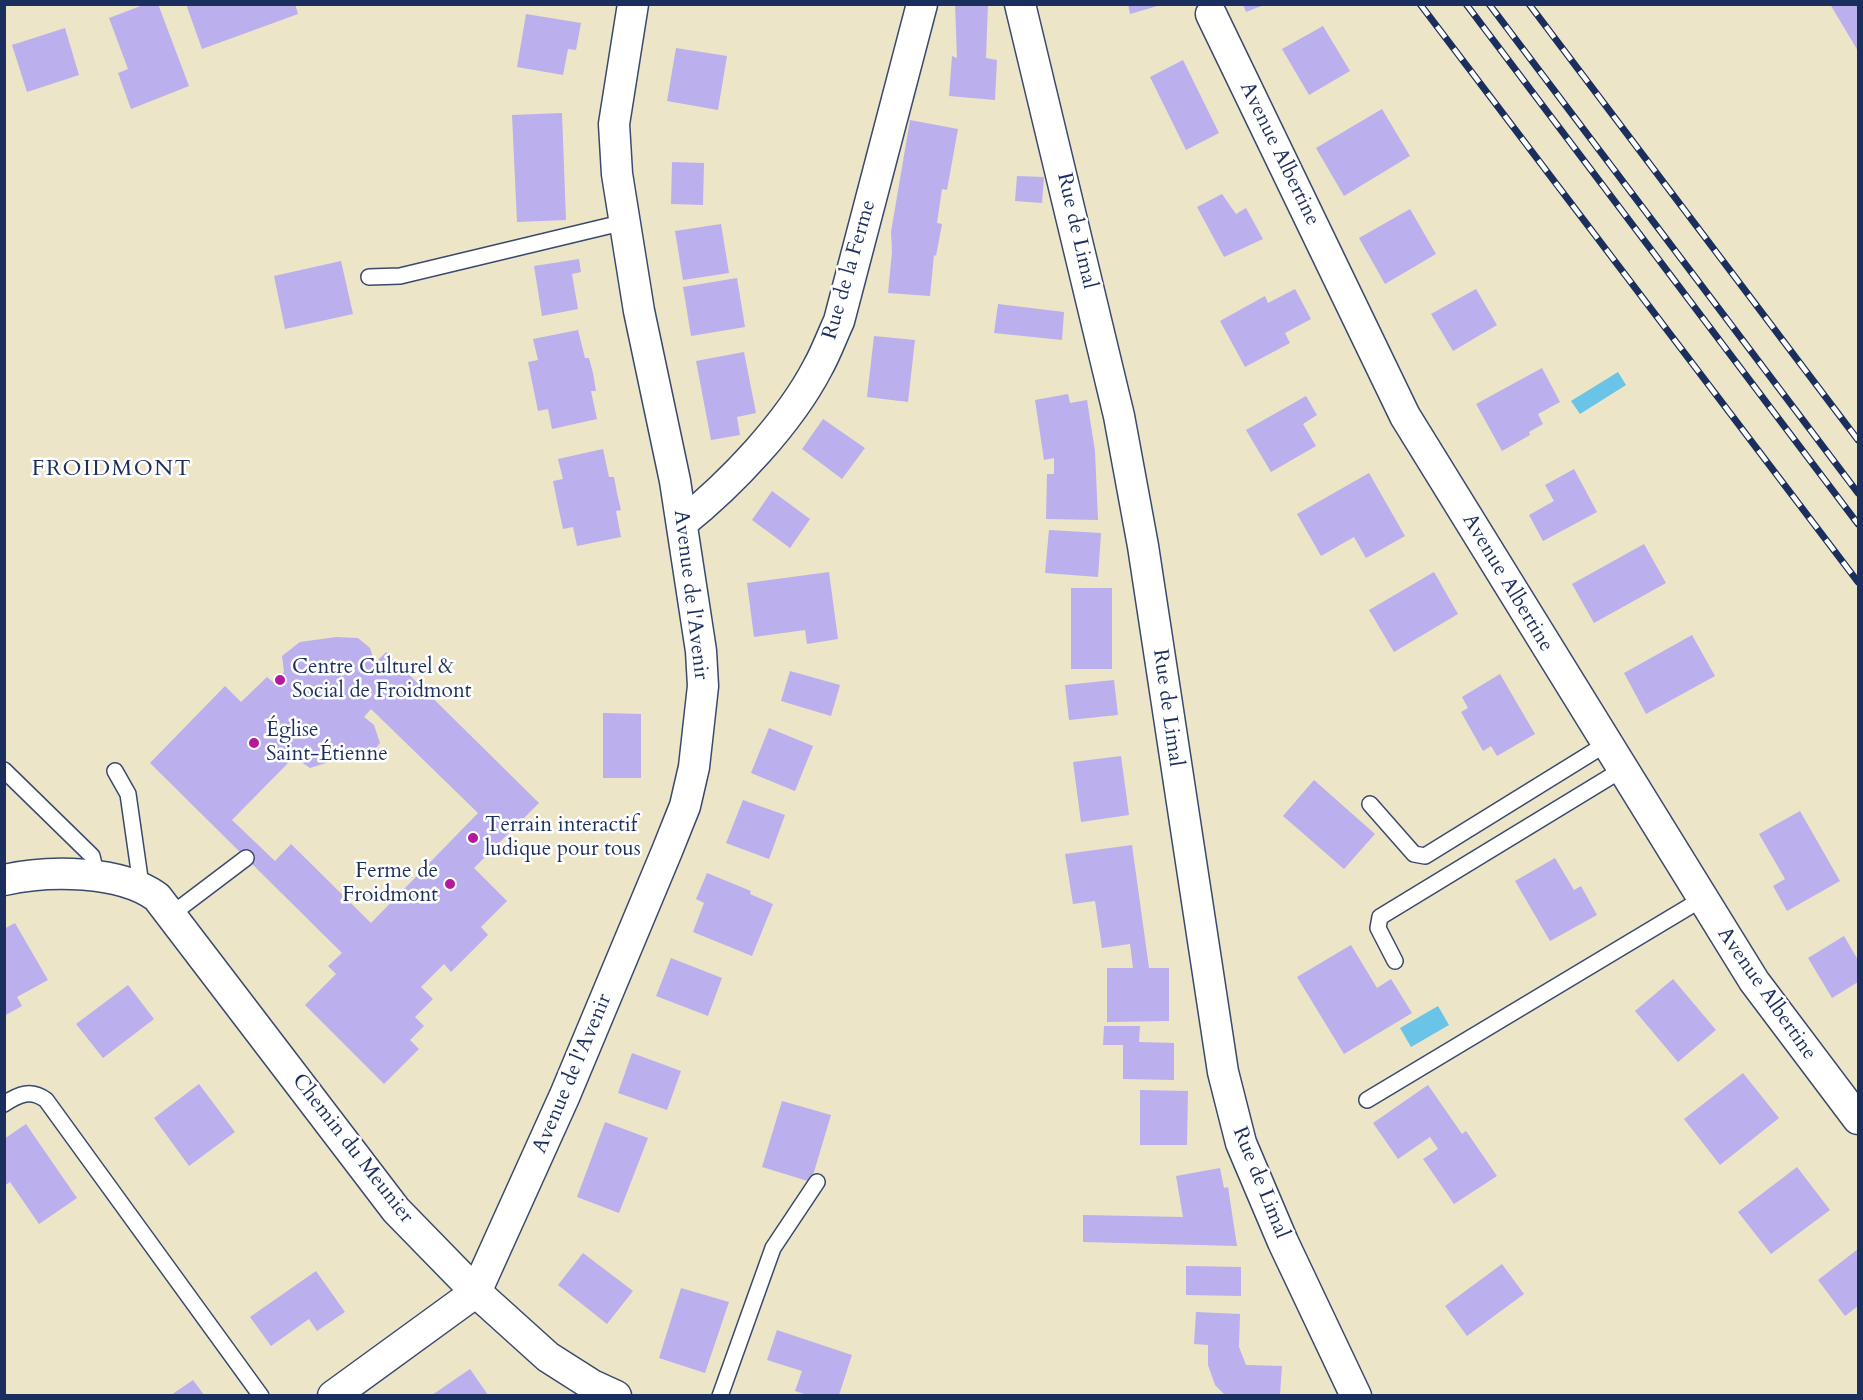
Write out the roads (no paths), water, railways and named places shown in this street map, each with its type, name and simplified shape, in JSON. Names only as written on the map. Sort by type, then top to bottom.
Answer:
[{"type":"street","name":"Avenue de l'Avenir","points":[[476,1292],[566,1095],[685,806],[694,767],[703,686],[700,642],[682,523],[639,311],[617,174],[614,124],[633,4]]},
{"type":"street","name":"Rue de la Ferme","points":[[682,523],[713,498],[754,455],[818,368],[839,321],[922,4]]},
{"type":"street","name":"Rue de Limal","points":[[1020,4],[1122,428],[1143,546],[1223,1072],[1241,1143],[1283,1242],[1356,1395]]},
{"type":"street","name":"Avenue Albertine","points":[[1212,14],[1405,416],[1754,981],[1858,1119]]},
{"type":"street","points":[[4,880],[52,874],[118,881]]},
{"type":"street","name":"Chemin du Meunier","points":[[118,881],[157,897],[172,914],[191,944],[396,1210],[476,1292],[548,1358],[592,1385],[616,1395]]},
{"type":"street","points":[[333,1395],[476,1292]]},
{"type":"lane","points":[[369,277],[400,276],[625,222]]},
{"type":"lane","points":[[1370,804],[1414,854],[1425,856],[1606,744]]},
{"type":"lane","points":[[1395,961],[1378,928],[1380,917],[1623,769]]},
{"type":"lane","points":[[4,770],[118,881]]},
{"type":"lane","points":[[115,771],[128,794],[118,881]]},
{"type":"lane","points":[[172,914],[246,858]]},
{"type":"lane","points":[[1367,1100],[1702,900]]},
{"type":"lane","points":[[4,1104],[18,1095],[28,1093],[39,1094],[46,1100],[261,1395]]},
{"type":"lane","points":[[720,1395],[773,1248],[817,1182]]},
{"type":"water","points":[[1618,372],[1626,385],[1580,414],[1571,401]]},
{"type":"water","points":[[1438,1006],[1449,1025],[1411,1047],[1400,1028]]},
{"type":"railway","points":[[1420,4],[1858,582]]},
{"type":"railway","points":[[1466,4],[1858,524]]},
{"type":"railway","points":[[1489,4],[1858,493]]},
{"type":"railway","points":[[1529,4],[1858,440]]},
{"type":"place","name":"Centre Culturel & Social de Froidmont","points":[[280,680]]},
{"type":"place","name":"Église Saint-Étienne","points":[[254,743]]},
{"type":"place","name":"Terrain interactif ludique pour tous","points":[[473,838]]},
{"type":"place","name":"Ferme de Froidmont","points":[[450,884]]},
{"type":"district","name":"FROIDMONT","points":[[112,470]]}]
